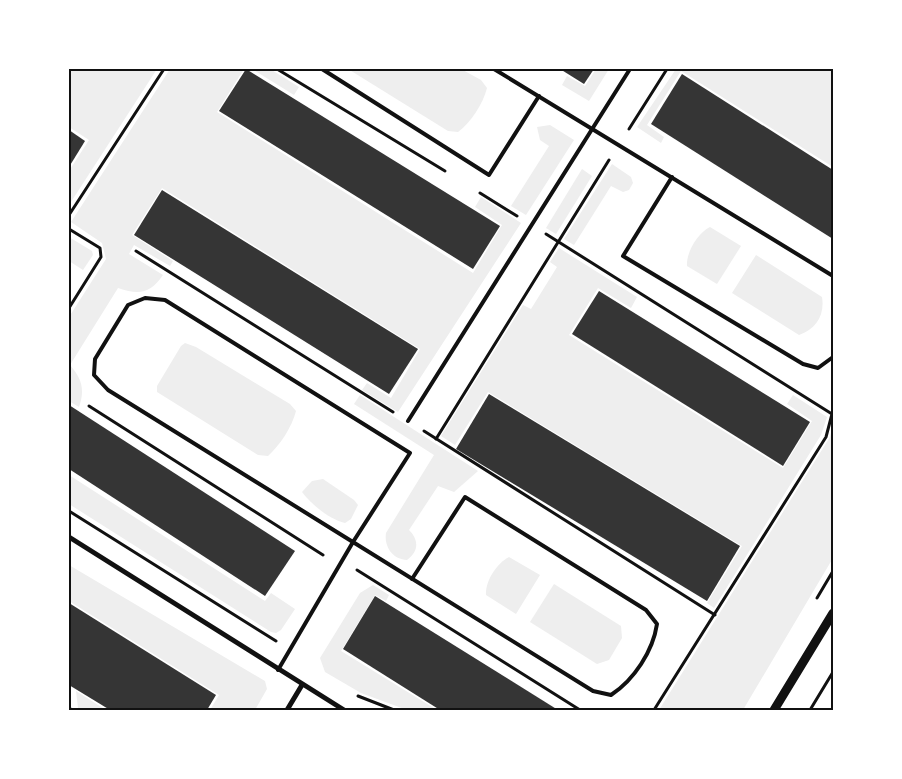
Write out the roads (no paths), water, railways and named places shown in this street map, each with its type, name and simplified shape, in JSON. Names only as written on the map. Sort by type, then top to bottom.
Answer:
[{"type":"street","points":[[69,537],[344,710]]},
{"type":"street","points":[[774,710],[833,612]]},
{"type":"street","points":[[287,710],[302,685]]},
{"type":"lane","points":[[322,69],[489,175],[539,96]]},
{"type":"lane","points":[[494,69],[833,276]]},
{"type":"lane","points":[[408,422],[532,225],[591,127],[630,69]]},
{"type":"lane","points":[[672,176],[623,256],[803,364],[818,368],[833,357]]},
{"type":"lane","points":[[278,670],[291,651],[342,560],[353,542],[410,453],[165,300],[145,298],[128,305],[95,358],[94,375],[108,390],[353,542],[412,579],[593,691],[611,695],[626,685],[654,640],[657,624],[646,610],[464,497],[412,579]]}]
